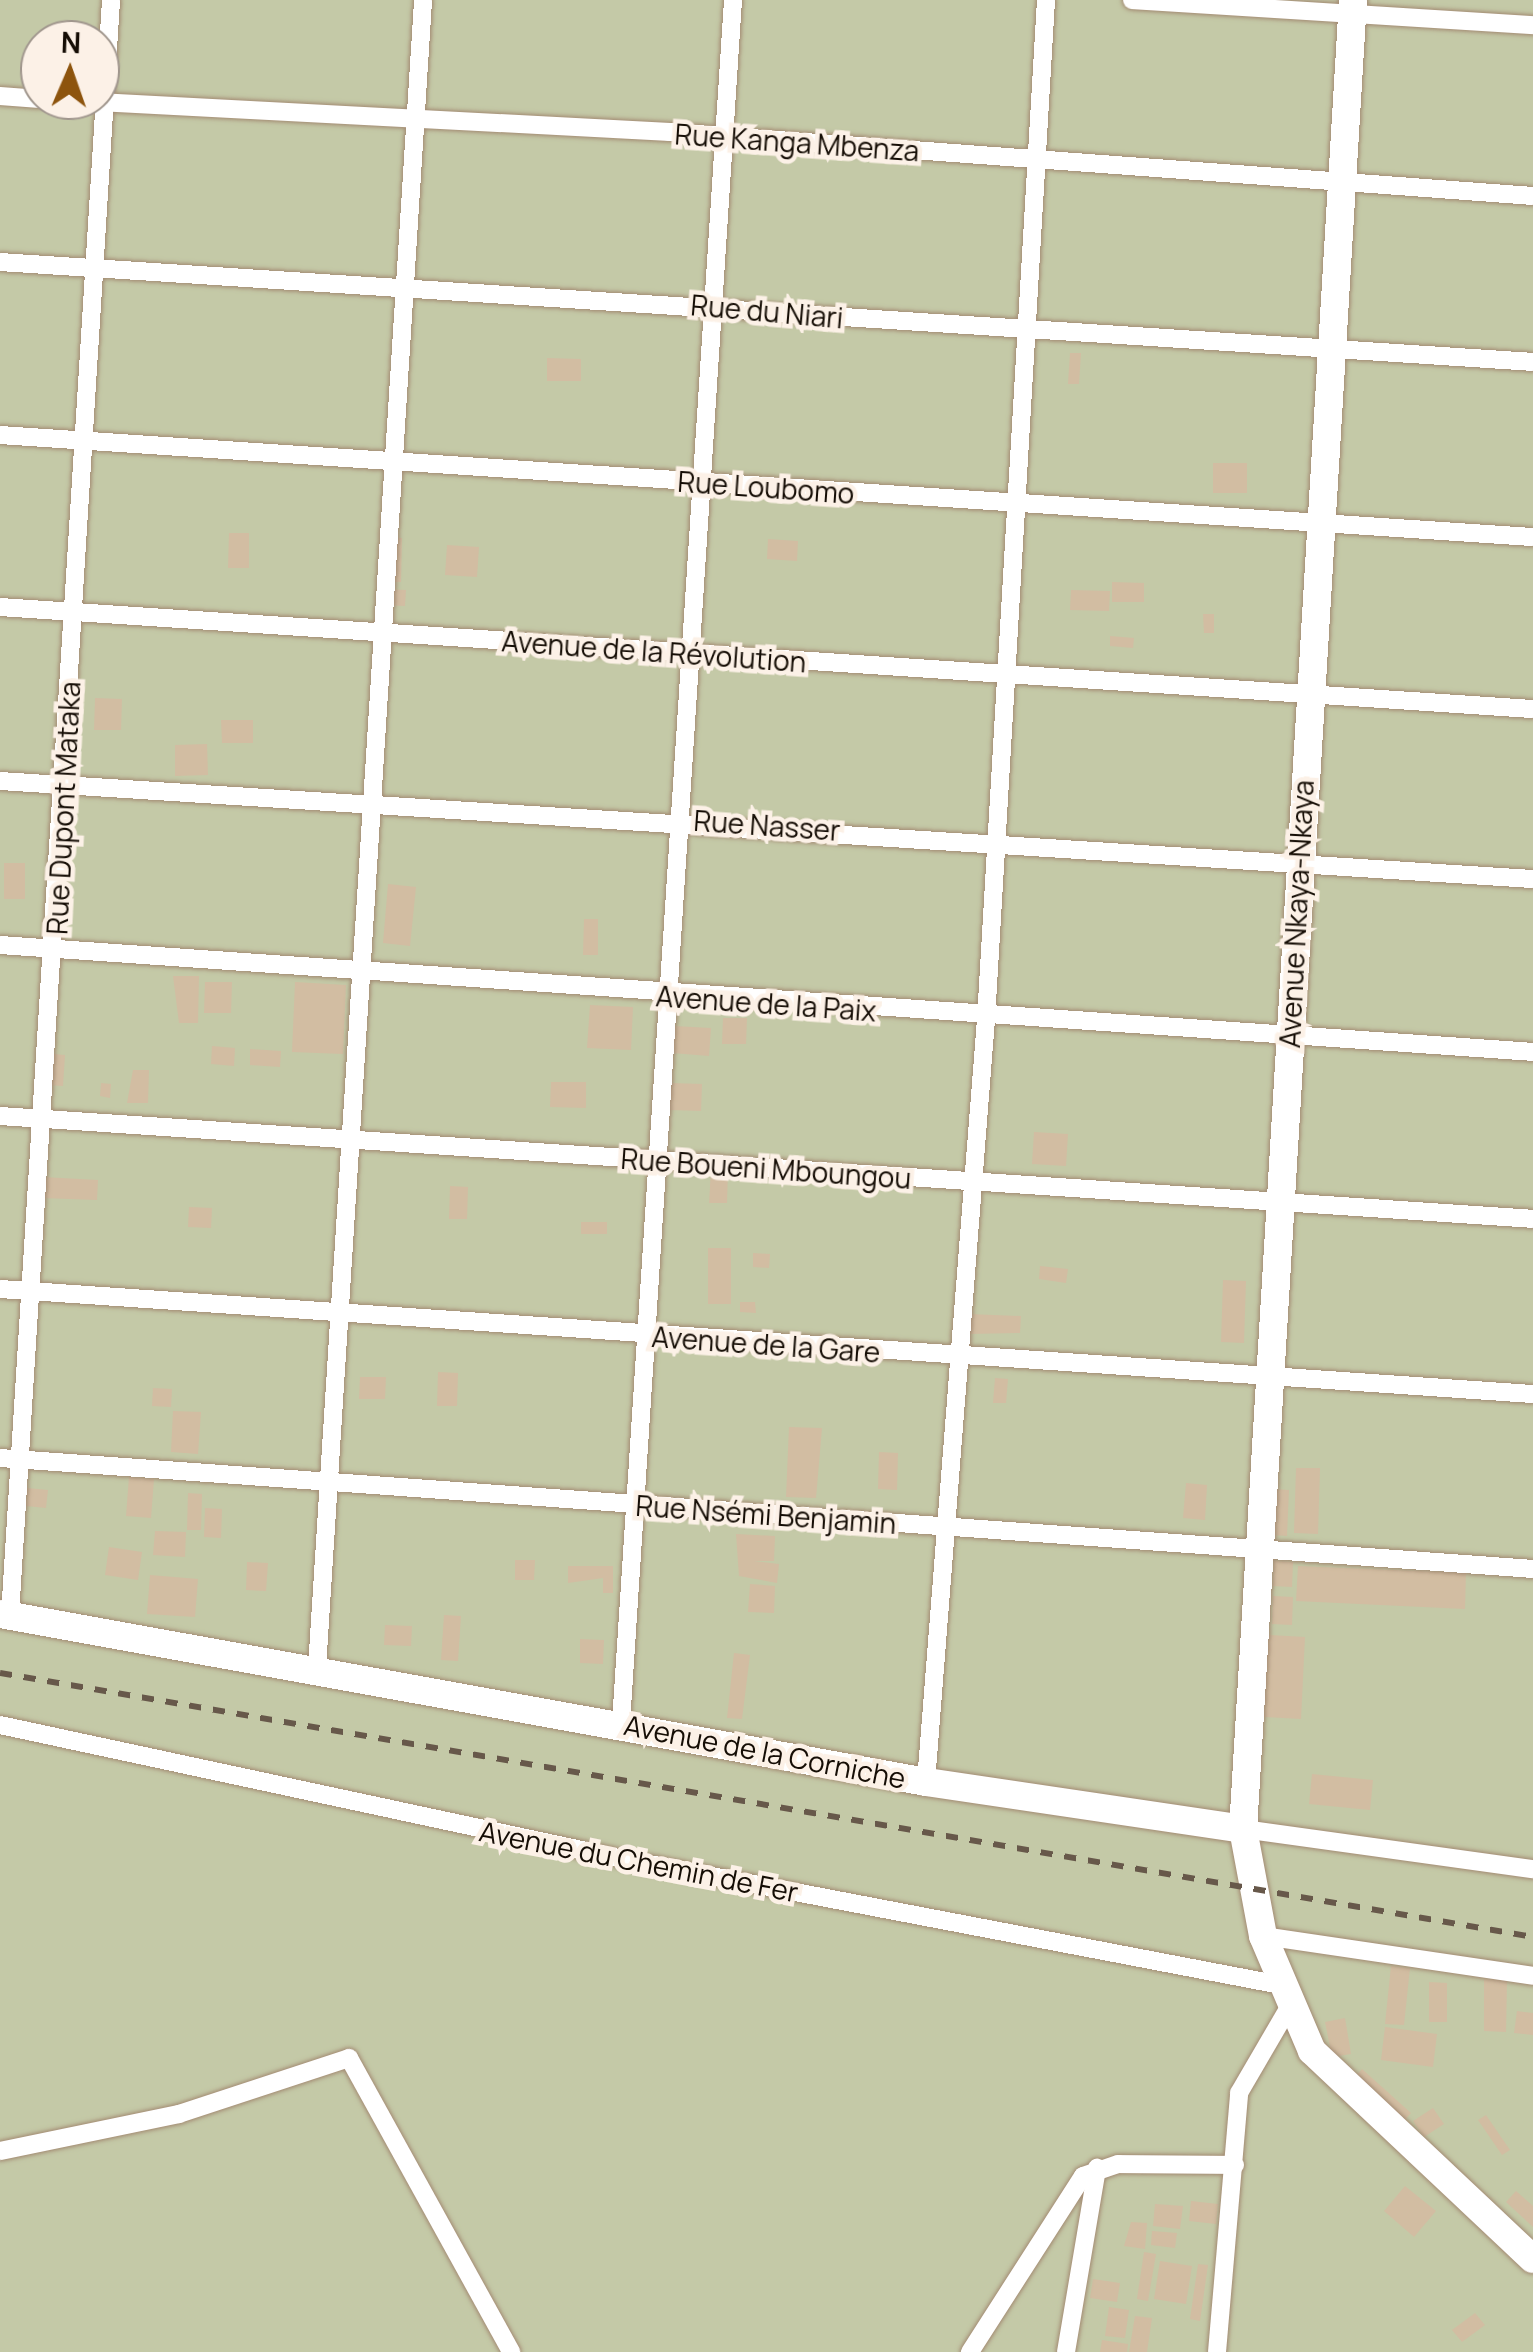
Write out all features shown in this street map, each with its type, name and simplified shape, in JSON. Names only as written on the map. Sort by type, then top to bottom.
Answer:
[{"type":"street","points":[[317,1668],[325,1487],[353,1143],[372,803],[377,631],[423,0]]},
{"type":"street","points":[[621,1724],[664,994],[685,820],[733,0]]},
{"type":"street","points":[[926,1782],[998,842],[1002,673],[1046,0]]},
{"type":"street","points":[[1132,0],[1352,7],[1533,25]]},
{"type":"street","name":"Avenue Nkaya-Nkaya","points":[[1352,7],[1243,1829],[1263,1936],[1285,1996],[1328,2073],[1533,2260]]},
{"type":"street","name":"Rue Kanga Mbenza","points":[[120,104],[722,139],[1533,196]]},
{"type":"street","name":"Rue Dupont Mataka","points":[[5,1614],[9,1459],[32,1291],[39,1119],[56,948],[62,784],[104,120]]},
{"type":"street","name":"Rue du Niari","points":[[0,262],[1533,362]]},
{"type":"street","name":"Rue Loubomo","points":[[0,435],[1533,537]]},
{"type":"street","name":"Avenue de la Révolution","points":[[0,607],[1533,709]]},
{"type":"street","name":"Rue Nasser","points":[[0,780],[685,820],[1533,879]]},
{"type":"street","name":"Avenue de la Paix","points":[[0,945],[986,1019],[1290,1032],[1533,1052]]},
{"type":"street","name":"Rue Boueni Mboungou","points":[[0,1116],[353,1143],[1533,1219]]},
{"type":"street","name":"Avenue de la Gare","points":[[0,1289],[1533,1394]]},
{"type":"street","name":"Rue Nsémi Benjamin","points":[[9,1459],[325,1487],[636,1505],[1533,1569]]},
{"type":"street","name":"Avenue de la Corniche","points":[[5,1614],[926,1782],[1533,1870]]},
{"type":"street","name":"Avenue du Chemin de Fer","points":[[0,1725],[1285,1996]]},
{"type":"street","points":[[1263,1936],[1533,1976]]},
{"type":"street","points":[[1217,2352],[1238,2093],[1285,1996]]},
{"type":"street","points":[[0,2151],[180,2114],[349,2058],[510,2352]]},
{"type":"street","points":[[970,2352],[1060,2203],[1097,2168],[1235,2165]]},
{"type":"street","points":[[1066,2352],[1097,2168]]},
{"type":"green space","points":[[0,0],[1533,0],[1533,2352],[0,2352]]},
{"type":"building","points":[[1070,353],[1081,353],[1079,384],[1068,384]]},
{"type":"building","points":[[547,358],[581,359],[581,381],[547,381]]},
{"type":"building","points":[[1213,463],[1247,463],[1247,493],[1213,493]]},
{"type":"building","points":[[229,533],[249,533],[249,568],[228,568]]},
{"type":"building","points":[[387,538],[402,538],[401,582],[386,582]]},
{"type":"building","points":[[768,539],[798,541],[797,561],[767,559]]},
{"type":"building","points":[[447,545],[479,547],[477,577],[445,575]]},
{"type":"building","points":[[1112,582],[1144,583],[1144,602],[1112,602]]},
{"type":"building","points":[[385,589],[406,590],[405,606],[384,605]]},
{"type":"building","points":[[1071,590],[1110,591],[1109,611],[1070,610]]},
{"type":"building","points":[[1203,614],[1214,614],[1214,633],[1204,633]]},
{"type":"building","points":[[1110,636],[1134,638],[1133,648],[1110,646]]},
{"type":"building","points":[[95,698],[122,699],[121,730],[94,730]]},
{"type":"building","points":[[221,720],[253,720],[253,743],[222,743]]},
{"type":"building","points":[[207,744],[208,775],[175,776],[175,745]]},
{"type":"building","points":[[4,863],[25,863],[25,899],[4,899]]},
{"type":"building","points":[[388,884],[416,887],[410,946],[383,943]]},
{"type":"building","points":[[584,919],[598,919],[598,955],[583,955]]},
{"type":"building","points":[[173,976],[199,976],[198,1023],[179,1023]]},
{"type":"building","points":[[205,982],[232,982],[231,1013],[204,1013]]},
{"type":"building","points":[[295,982],[346,985],[343,1054],[292,1052]]},
{"type":"building","points":[[590,1005],[633,1007],[631,1050],[587,1048]]},
{"type":"building","points":[[723,1018],[747,1018],[746,1044],[722,1044]]},
{"type":"building","points":[[674,1026],[711,1028],[709,1056],[672,1053]]},
{"type":"building","points":[[212,1046],[235,1048],[234,1066],[211,1064]]},
{"type":"building","points":[[250,1049],[281,1051],[280,1067],[250,1065]]},
{"type":"building","points":[[54,1054],[65,1055],[63,1086],[47,1085]]},
{"type":"building","points":[[133,1070],[149,1070],[148,1103],[127,1103]]},
{"type":"building","points":[[551,1082],[586,1082],[586,1108],[550,1107]]},
{"type":"building","points":[[101,1083],[111,1084],[110,1098],[100,1096]]},
{"type":"building","points":[[670,1083],[702,1084],[701,1111],[670,1110]]},
{"type":"building","points":[[1034,1132],[1068,1134],[1066,1166],[1032,1164]]},
{"type":"building","points":[[711,1170],[728,1170],[727,1203],[709,1203]]},
{"type":"building","points":[[43,1177],[98,1180],[97,1200],[42,1198]]},
{"type":"building","points":[[450,1186],[468,1187],[467,1219],[449,1219]]},
{"type":"building","points":[[189,1207],[212,1208],[211,1228],[188,1227]]},
{"type":"building","points":[[581,1222],[607,1222],[607,1234],[581,1234]]},
{"type":"building","points":[[708,1248],[731,1248],[731,1304],[708,1304]]},
{"type":"building","points":[[753,1253],[770,1254],[769,1268],[753,1267]]},
{"type":"building","points":[[1040,1266],[1068,1269],[1066,1283],[1039,1279]]},
{"type":"building","points":[[1223,1280],[1246,1281],[1244,1343],[1221,1342]]},
{"type":"building","points":[[740,1302],[755,1302],[756,1313],[740,1312]]},
{"type":"building","points":[[969,1314],[1021,1316],[1020,1333],[968,1334]]},
{"type":"building","points":[[438,1372],[458,1373],[457,1406],[437,1406]]},
{"type":"building","points":[[360,1377],[386,1377],[385,1399],[359,1399]]},
{"type":"building","points":[[995,1378],[1008,1379],[1006,1403],[993,1403]]},
{"type":"building","points":[[153,1388],[172,1389],[171,1407],[152,1406]]},
{"type":"building","points":[[173,1411],[201,1412],[198,1454],[171,1452]]},
{"type":"building","points":[[789,1427],[822,1428],[816,1498],[786,1497]]},
{"type":"building","points":[[879,1452],[898,1453],[897,1490],[878,1489]]},
{"type":"building","points":[[1296,1468],[1320,1468],[1318,1534],[1294,1533]]},
{"type":"building","points":[[129,1477],[154,1479],[151,1518],[126,1516]]},
{"type":"building","points":[[1186,1483],[1207,1485],[1205,1520],[1183,1518]]},
{"type":"building","points":[[27,1488],[48,1490],[46,1508],[26,1506]]},
{"type":"building","points":[[1274,1489],[1289,1490],[1287,1536],[1272,1535]]},
{"type":"building","points":[[188,1493],[202,1494],[201,1530],[187,1530]]},
{"type":"building","points":[[205,1508],[222,1509],[221,1538],[204,1537]]},
{"type":"building","points":[[155,1531],[186,1532],[185,1557],[153,1555]]},
{"type":"building","points":[[736,1534],[775,1536],[774,1561],[754,1561],[779,1564],[777,1583],[739,1576]]},
{"type":"building","points":[[109,1547],[142,1552],[138,1580],[105,1575]]},
{"type":"building","points":[[515,1560],[535,1560],[534,1580],[515,1580]]},
{"type":"building","points":[[1274,1561],[1293,1562],[1292,1587],[1273,1586]]},
{"type":"building","points":[[247,1562],[268,1563],[266,1591],[246,1590]]},
{"type":"building","points":[[568,1566],[613,1566],[613,1593],[603,1593],[603,1578],[568,1583]]},
{"type":"building","points":[[1298,1566],[1466,1573],[1465,1609],[1296,1601]]},
{"type":"building","points":[[150,1575],[198,1579],[195,1617],[147,1614]]},
{"type":"building","points":[[750,1584],[775,1586],[774,1613],[748,1612]]},
{"type":"building","points":[[1273,1596],[1293,1597],[1292,1625],[1272,1624]]},
{"type":"building","points":[[444,1615],[461,1616],[458,1661],[441,1660]]},
{"type":"building","points":[[385,1625],[412,1626],[411,1646],[384,1645]]},
{"type":"building","points":[[1268,1635],[1305,1637],[1301,1719],[1264,1717]]},
{"type":"building","points":[[580,1639],[604,1640],[603,1664],[580,1663]]},
{"type":"building","points":[[734,1653],[750,1655],[742,1719],[727,1718]]},
{"type":"building","points":[[1312,1774],[1373,1780],[1370,1810],[1309,1804]]},
{"type":"building","points":[[1391,1966],[1410,1968],[1404,2025],[1385,2024]]},
{"type":"building","points":[[1484,1979],[1507,1980],[1506,2032],[1484,2031]]},
{"type":"building","points":[[1429,1982],[1447,1983],[1447,2022],[1429,2022]]},
{"type":"building","points":[[1517,2011],[1533,2013],[1533,2035],[1514,2033]]},
{"type":"building","points":[[1345,2018],[1351,2054],[1332,2057],[1325,2022]]},
{"type":"building","points":[[1385,2027],[1437,2034],[1433,2067],[1381,2060]]},
{"type":"building","points":[[1362,2069],[1411,2113],[1403,2122],[1353,2079]]},
{"type":"building","points":[[1433,2108],[1444,2124],[1424,2137],[1413,2121]]},
{"type":"building","points":[[1486,2115],[1510,2150],[1502,2155],[1478,2120]]},
{"type":"building","points":[[1405,2186],[1436,2211],[1414,2237],[1384,2211]]},
{"type":"building","points":[[1516,2191],[1533,2206],[1533,2227],[1506,2202]]},
{"type":"building","points":[[1191,2201],[1218,2204],[1216,2224],[1189,2221]]},
{"type":"building","points":[[1155,2204],[1183,2206],[1180,2229],[1153,2226]]},
{"type":"building","points":[[1131,2222],[1147,2223],[1145,2249],[1124,2246]]},
{"type":"building","points":[[1152,2231],[1177,2233],[1175,2248],[1151,2245]]},
{"type":"building","points":[[1144,2252],[1156,2254],[1148,2301],[1137,2299]]},
{"type":"building","points":[[1160,2261],[1192,2266],[1186,2304],[1154,2299]]},
{"type":"building","points":[[1198,2264],[1208,2265],[1200,2321],[1190,2319]]},
{"type":"building","points":[[1093,2279],[1120,2283],[1117,2302],[1090,2298]]},
{"type":"building","points":[[1109,2307],[1129,2310],[1125,2338],[1105,2336]]},
{"type":"building","points":[[1475,2313],[1485,2325],[1462,2342],[1452,2330]]},
{"type":"building","points":[[1135,2316],[1152,2318],[1147,2352],[1129,2352]]},
{"type":"building","points":[[1102,2340],[1128,2344],[1127,2352],[1100,2352]]},
{"type":"railway","points":[[0,1673],[1533,1937]]}]
